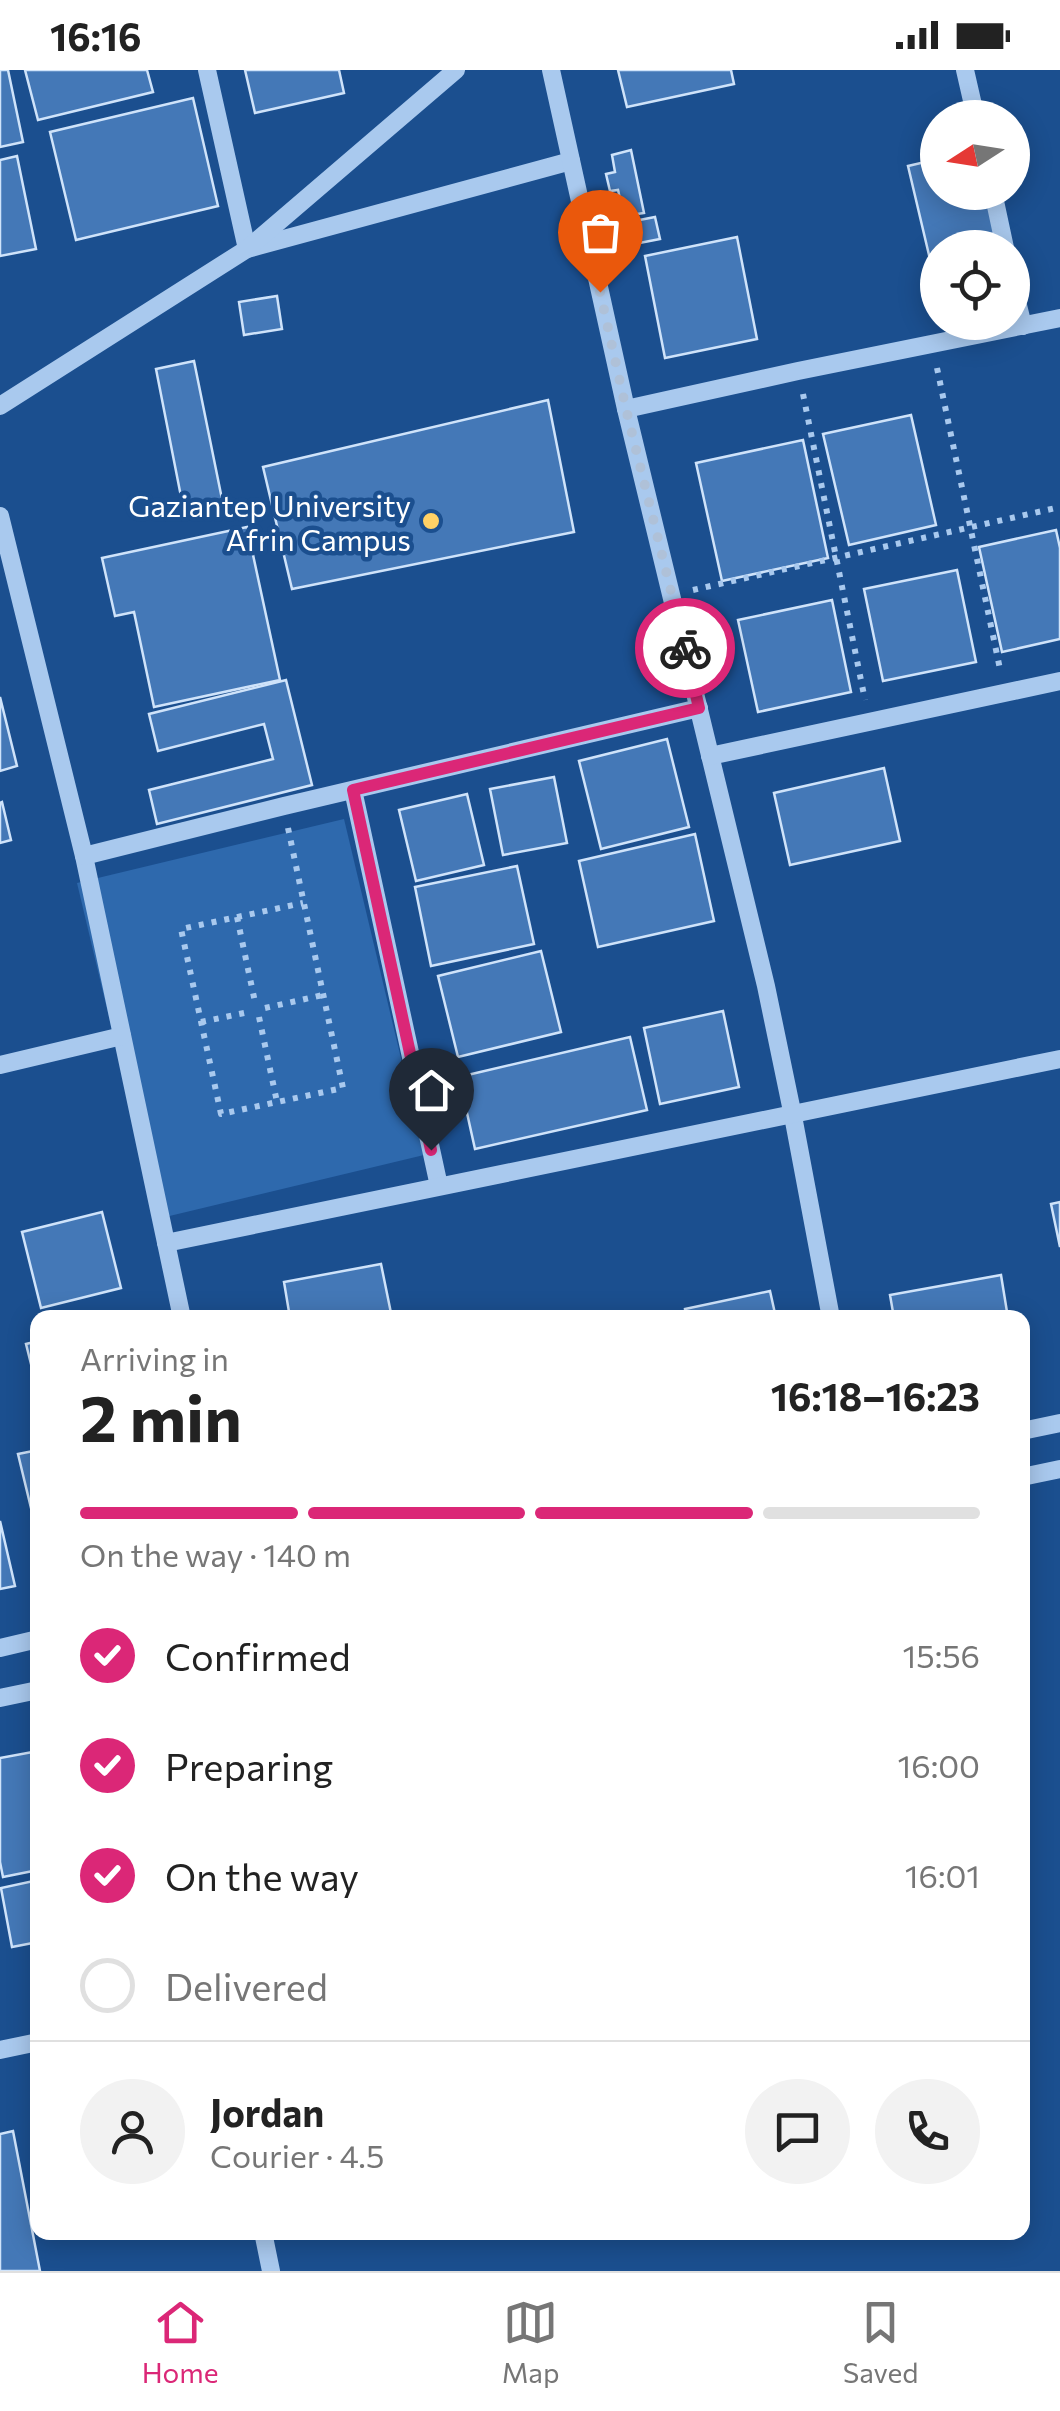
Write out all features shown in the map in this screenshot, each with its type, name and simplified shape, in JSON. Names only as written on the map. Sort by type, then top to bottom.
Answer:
[{"type":"street","points":[[207,70],[247,249]]},
{"type":"street","points":[[0,406],[247,249],[456,70]]},
{"type":"street","points":[[551,70],[626,409],[766,986],[830,1310]]},
{"type":"street","points":[[965,70],[972,100]]},
{"type":"street","points":[[247,249],[572,161]]},
{"type":"street","points":[[1030,325],[1060,319]]},
{"type":"street","points":[[626,409],[952,340]]},
{"type":"street","points":[[0,516],[84,856],[180,1310]]},
{"type":"street","points":[[710,756],[1060,681]]},
{"type":"street","points":[[84,856],[699,708]]},
{"type":"street","points":[[353,790],[438,1186]]},
{"type":"street","points":[[0,1065],[122,1036]]},
{"type":"street","points":[[166,1244],[1060,1059]]},
{"type":"street","points":[[1030,1429],[1060,1422]]},
{"type":"street","points":[[1030,1475],[1060,1469]]},
{"type":"street","points":[[0,1648],[30,1641]]},
{"type":"street","points":[[0,1698],[30,1692]]},
{"type":"street","points":[[0,2050],[30,2044]]},
{"type":"street","points":[[265,2240],[271,2271]]},
{"type":"path","points":[[932,344],[1006,694]]},
{"type":"path","points":[[798,371],[870,721]]},
{"type":"path","points":[[673,595],[1060,507]]},
{"type":"path","points":[[284,806],[342,1088],[221,1114],[181,929],[303,903]]},
{"type":"path","points":[[237,917],[255,1002]]},
{"type":"path","points":[[265,1008],[323,995]]},
{"type":"path","points":[[201,1022],[249,1012]]},
{"type":"path","points":[[259,1018],[277,1102]]},
{"type":"shaded area","points":[[344,819],[424,1155],[157,1219],[77,883]]},
{"type":"building","points":[[0,70],[8,70],[23,142],[0,147]]},
{"type":"building","points":[[25,70],[147,70],[153,92],[38,120]]},
{"type":"building","points":[[245,70],[339,70],[344,93],[255,113]]},
{"type":"building","points":[[618,70],[731,70],[734,84],[627,107]]},
{"type":"building","points":[[193,98],[218,206],[76,240],[50,132]]},
{"type":"building","points":[[631,150],[644,213],[624,216],[618,190],[610,191],[606,174],[615,172],[612,155]]},
{"type":"building","points":[[17,156],[36,249],[0,256],[0,160]]},
{"type":"building","points":[[920,163],[920,210],[991,210],[996,230],[923,230],[908,166]]},
{"type":"building","points":[[655,217],[660,239],[629,245],[624,223]]},
{"type":"building","points":[[737,237],[757,339],[665,358],[645,256]]},
{"type":"building","points":[[277,296],[282,329],[244,335],[239,302]]},
{"type":"building","points":[[194,361],[224,509],[185,517],[156,369]]},
{"type":"building","points":[[548,400],[574,532],[292,589],[263,467]]},
{"type":"building","points":[[911,415],[936,525],[849,545],[823,434]]},
{"type":"building","points":[[803,440],[828,558],[722,581],[696,463]]},
{"type":"building","points":[[247,527],[280,680],[154,707],[134,612],[115,616],[102,558]]},
{"type":"building","points":[[1056,530],[1060,548],[1060,639],[1002,652],[979,547]]},
{"type":"building","points":[[957,570],[976,662],[883,681],[864,589]]},
{"type":"building","points":[[832,600],[851,692],[758,712],[738,620]]},
{"type":"building","points":[[286,680],[312,785],[157,824],[149,790],[273,759],[264,724],[158,751],[149,714]]},
{"type":"building","points":[[0,697],[17,766],[0,771]]},
{"type":"building","points":[[667,739],[689,827],[601,849],[579,761]]},
{"type":"building","points":[[884,768],[900,841],[790,865],[774,793]]},
{"type":"building","points":[[554,777],[567,843],[503,855],[490,789]]},
{"type":"building","points":[[467,794],[484,865],[416,881],[399,810]]},
{"type":"building","points":[[0,803],[11,840],[0,843]]},
{"type":"building","points":[[695,834],[714,921],[598,947],[579,861]]},
{"type":"building","points":[[517,866],[534,944],[431,966],[415,887]]},
{"type":"building","points":[[541,951],[561,1032],[458,1057],[438,976]]},
{"type":"building","points":[[723,1011],[739,1087],[660,1104],[644,1028]]},
{"type":"building","points":[[630,1037],[647,1110],[475,1149],[459,1077]]},
{"type":"building","points":[[1060,1202],[1060,1247],[1051,1204]]},
{"type":"building","points":[[102,1212],[121,1288],[41,1308],[22,1232]]},
{"type":"building","points":[[381,1264],[390,1310],[289,1310],[284,1282]]},
{"type":"building","points":[[1001,1275],[1007,1310],[893,1310],[890,1295]]},
{"type":"building","points":[[770,1291],[774,1310],[685,1310]]},
{"type":"building","points":[[30,1452],[30,1504],[18,1454]]},
{"type":"building","points":[[0,1521],[15,1586],[0,1589]]},
{"type":"building","points":[[30,1752],[30,1872],[3,1877],[0,1862],[0,1758]]},
{"type":"building","points":[[30,1882],[30,1944],[12,1947],[1,1888]]},
{"type":"building","points":[[13,2131],[30,2219],[30,2240],[34,2240],[40,2271],[0,2271],[0,2134]]},
{"type":"way so far","points":[[600,292],[685,648]]},
{"type":"place","name":"Gaziantep University Afrin Campus","points":[[431,521]]},
{"type":"route","points":[[431,1150],[353,790],[699,708],[685,648]]}]
